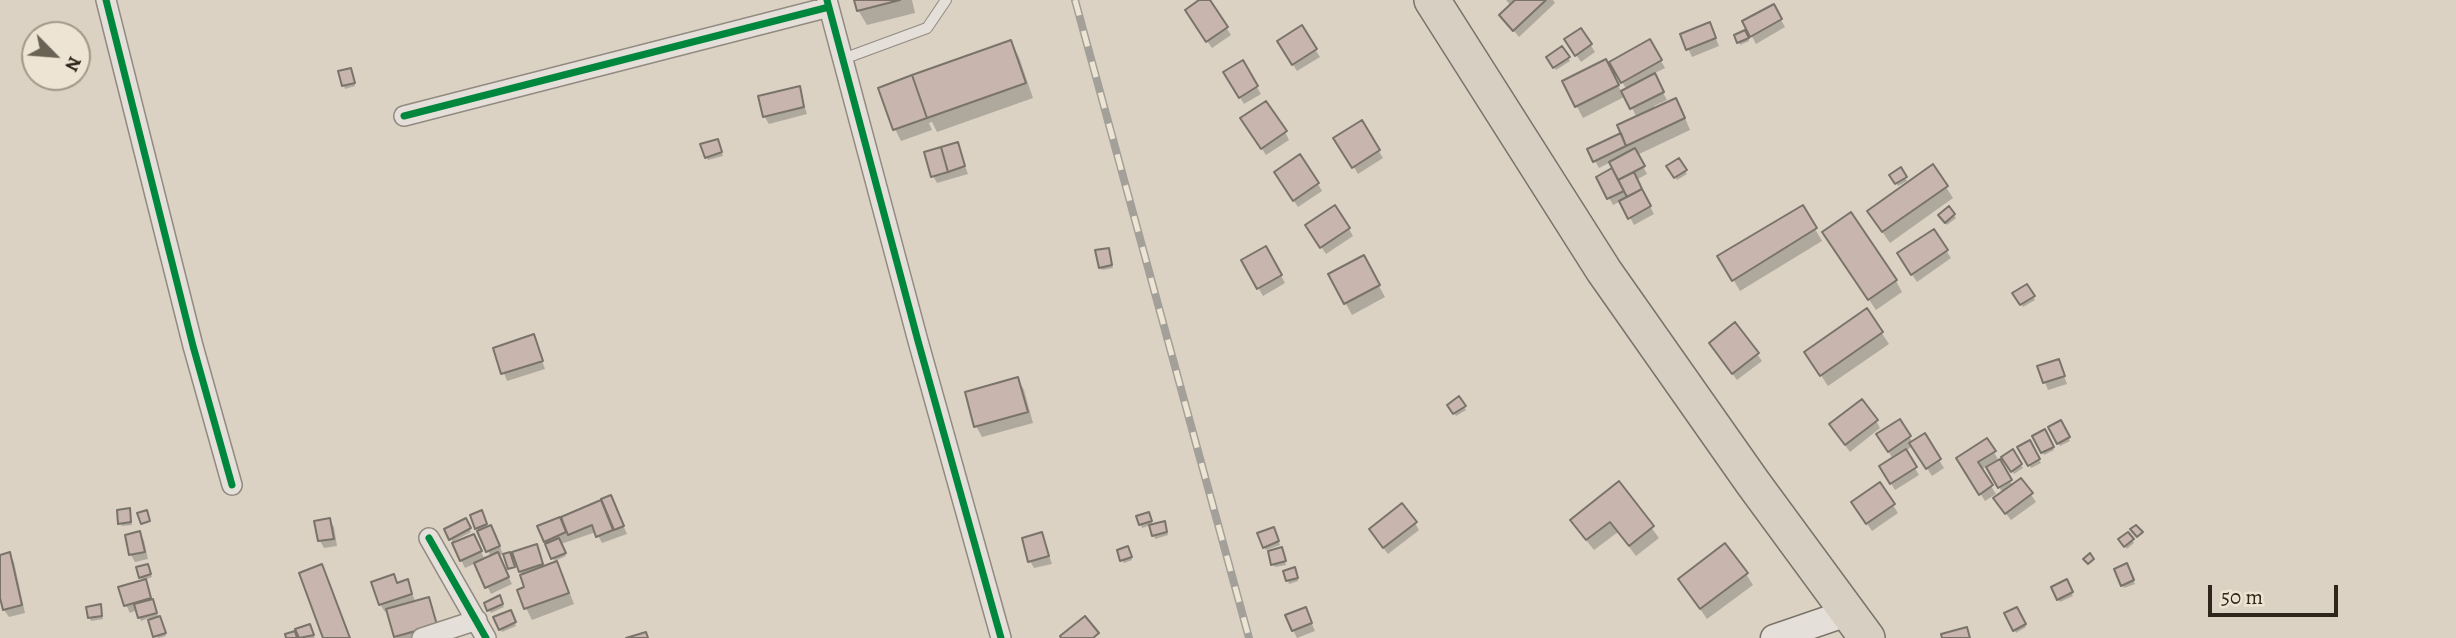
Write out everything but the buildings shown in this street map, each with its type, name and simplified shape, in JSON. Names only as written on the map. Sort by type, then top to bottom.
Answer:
[{"type":"highway","points":[[1432,0],[1604,271],[1752,483],[1857,625]]},
{"type":"main road","points":[[1774,638],[1857,625]]},
{"type":"street","points":[[106,0],[190,333],[232,485]]},
{"type":"street","points":[[404,116],[828,4],[1001,638]]},
{"type":"street","points":[[422,638],[482,629],[429,538]]},
{"type":"lane","points":[[843,60],[927,28],[946,0]]},
{"type":"railway","points":[[1075,0],[1249,638]]},
{"type":"cycle path","points":[[106,0],[193,346],[232,485]]},
{"type":"cycle path","points":[[827,0],[1001,638]]},
{"type":"cycle path","points":[[404,116],[829,7]]},
{"type":"cycle path","points":[[429,538],[486,638]]}]
